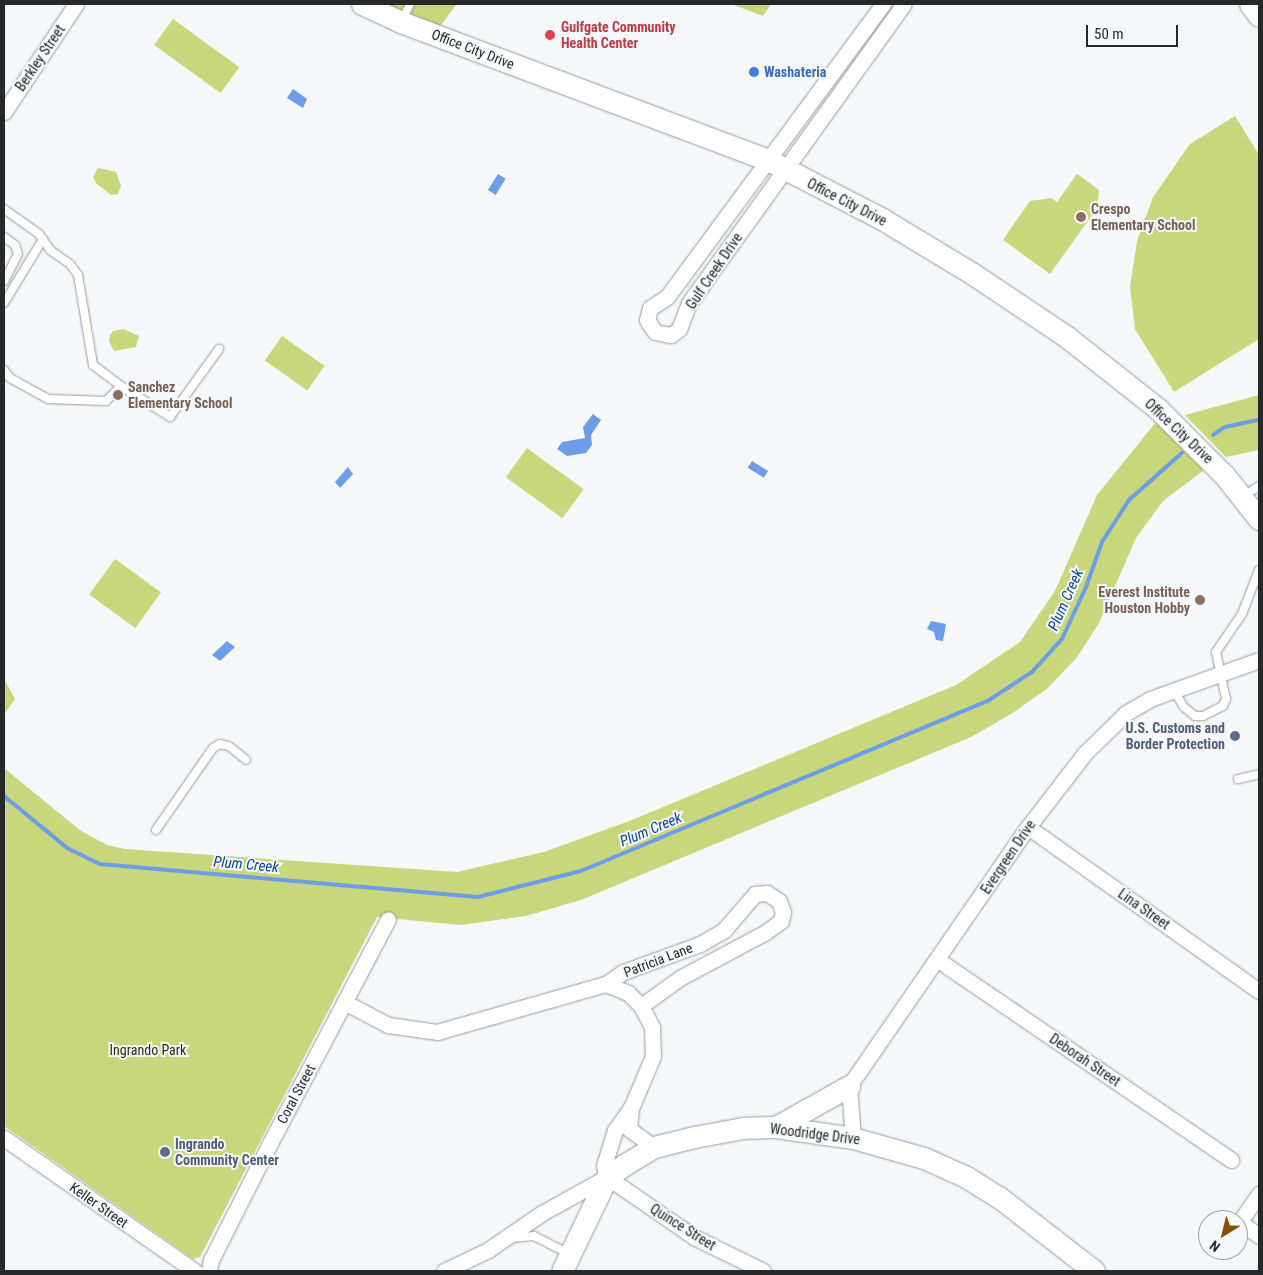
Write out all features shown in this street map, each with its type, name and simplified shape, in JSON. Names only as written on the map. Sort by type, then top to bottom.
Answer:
[{"type":"street","name":"Berkley Street","points":[[4,112],[76,4]]},
{"type":"street","name":"Office City Drive","points":[[362,4],[405,13],[766,159],[784,170],[882,219],[973,274],[1067,337],[1186,434],[1251,492],[1259,519]]},
{"type":"street","name":"Gulf Creek Drive","points":[[883,4],[766,159],[667,297],[647,312],[647,320],[655,332],[671,335],[679,329],[689,303],[904,4]]},
{"type":"street","points":[[1250,4],[1259,16]]},
{"type":"street","name":"Evergreen Drive","points":[[849,1086],[1028,828],[1103,733],[1126,713],[1173,689],[1259,660]]},
{"type":"street","name":"Lina Street","points":[[1028,828],[1259,991]]},
{"type":"street","name":"Patricia Lane","points":[[344,1002],[388,1026],[437,1032],[606,984],[622,972],[700,944],[724,930],[755,894],[767,893],[779,901],[783,912],[780,921],[766,932],[680,978],[641,1006]]},
{"type":"street","name":"Coral Street","points":[[209,1271],[210,1260],[388,919]]},
{"type":"street","name":"Deborah Street","points":[[938,960],[1231,1160]]},
{"type":"street","points":[[566,1263],[607,1177],[604,1164],[615,1130],[632,1106],[653,1056],[652,1027],[641,1006],[628,993],[606,984]]},
{"type":"street","points":[[776,1127],[849,1086],[854,1138]]},
{"type":"street","points":[[632,1106],[628,1129],[654,1147]]},
{"type":"street","name":"Woodridge Drive","points":[[444,1271],[506,1240],[542,1214],[607,1177],[654,1147],[743,1128],[776,1127],[854,1138],[924,1158],[966,1177],[1000,1198],[1094,1271]]},
{"type":"street","name":"Keller Street","points":[[4,1138],[195,1271]]},
{"type":"street","name":"Quince Street","points":[[607,1177],[694,1237],[763,1271]]},
{"type":"street","points":[[1248,1210],[1259,1194]]},
{"type":"street","points":[[1248,1229],[1259,1236]]},
{"type":"lane","points":[[4,209],[43,240],[50,250],[70,264],[78,275],[93,365],[121,386],[170,417],[220,350]]},
{"type":"lane","points":[[4,237],[15,245],[18,254],[4,281]]},
{"type":"lane","points":[[4,303],[43,240]]},
{"type":"lane","points":[[4,370],[10,378],[48,399],[106,401],[121,386]]},
{"type":"lane","points":[[1173,689],[1190,713],[1203,716],[1223,706],[1226,699],[1219,674],[1216,652],[1242,614],[1259,570]]},
{"type":"lane","points":[[156,830],[213,748],[220,744],[229,746],[246,760]]},
{"type":"lane","points":[[1238,780],[1259,774]]},
{"type":"lane","points":[[506,1240],[534,1236],[566,1263]]},
{"type":"green space","points":[[386,4],[457,4],[440,26]]},
{"type":"green space","points":[[731,4],[771,4],[763,16]]},
{"type":"green space","points":[[173,19],[239,67],[221,93],[154,45]]},
{"type":"green space","points":[[1235,116],[1259,155],[1259,339],[1174,392],[1135,329],[1130,287],[1137,241],[1153,197],[1190,144]]},
{"type":"green space","points":[[98,168],[116,172],[121,186],[118,194],[111,195],[96,183],[93,177]]},
{"type":"green space","points":[[1077,174],[1099,190],[1097,208],[1050,274],[1003,240],[1030,201],[1051,198],[1057,202]]},
{"type":"green space","points":[[124,329],[139,336],[136,347],[114,351],[109,341],[110,335],[113,331]]},
{"type":"green space","points":[[282,336],[325,366],[307,390],[265,361]]},
{"type":"green space","points":[[1259,395],[1259,450],[1226,457],[1185,415]]},
{"type":"green space","name":"Ingrando Park","points":[[1156,422],[1204,470],[1163,501],[1136,538],[1099,623],[1078,656],[1047,689],[1011,714],[971,737],[581,900],[526,916],[460,925],[377,917],[200,1257],[193,1259],[4,1126],[4,768],[81,831],[107,845],[125,849],[457,872],[544,852],[632,820],[956,685],[1020,642],[1055,591],[1097,495]]},
{"type":"green space","points":[[527,448],[584,489],[562,518],[506,477]]},
{"type":"green space","points":[[115,559],[161,593],[135,628],[89,595]]},
{"type":"green space","points":[[4,679],[15,699],[4,715]]},
{"type":"water","points":[[293,89],[307,99],[303,108],[287,98]]},
{"type":"water","points":[[498,174],[506,179],[496,195],[488,190]]},
{"type":"water","points":[[593,414],[601,420],[591,435],[592,445],[586,453],[567,456],[557,449],[562,442],[585,438],[583,427]]},
{"type":"water","points":[[752,461],[768,471],[764,478],[748,468]]},
{"type":"water","points":[[348,467],[353,474],[340,488],[335,482]]},
{"type":"water","points":[[931,621],[946,624],[943,641],[936,640],[934,632],[927,629]]},
{"type":"water","points":[[227,641],[235,647],[220,661],[212,655]]},
{"type":"waterway","name":"Plum Creek","points":[[1213,435],[1225,427],[1259,420]]},
{"type":"waterway","name":"Plum Creek","points":[[4,796],[67,848],[100,864],[478,897],[581,871],[989,700],[1032,672],[1062,639],[1086,587],[1102,542],[1129,500],[1182,453]]},
{"type":"place","name":"Gulfgate Community Health Center","points":[[550,35]]},
{"type":"place","name":"Washateria","points":[[754,72]]},
{"type":"place","name":"Crespo Elementary School","points":[[1081,217]]},
{"type":"place","name":"Sanchez Elementary School","points":[[118,395]]},
{"type":"place","name":"Everest Institute Houston Hobby","points":[[1200,600]]},
{"type":"place","name":"U.S. Customs and Border Protection","points":[[1235,736]]},
{"type":"place","name":"Ingrando Community Center","points":[[165,1152]]}]
